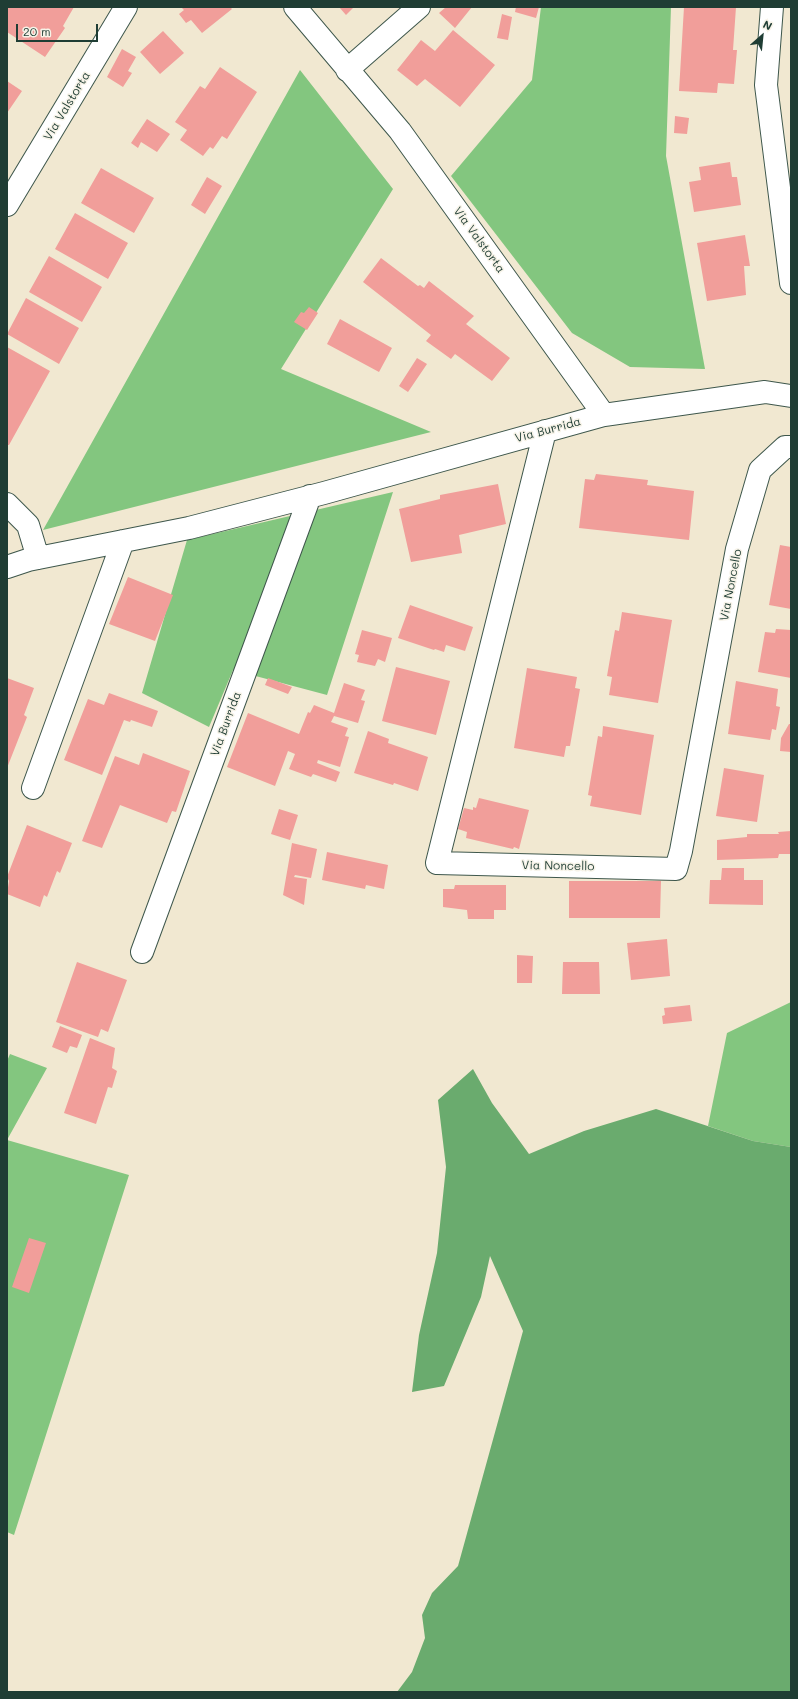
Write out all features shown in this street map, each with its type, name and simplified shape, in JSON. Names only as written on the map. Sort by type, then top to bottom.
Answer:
[{"type":"street","name":"Via Valstorta","points":[[7,205],[126,7]]},
{"type":"street","name":"Via Valstorta","points":[[295,7],[400,131],[604,415]]},
{"type":"street","points":[[347,70],[419,7]]},
{"type":"street","points":[[772,7],[766,85],[791,283]]},
{"type":"street","name":"Via Burrida","points":[[7,567],[38,558],[189,528],[604,415],[765,392],[791,396]]},
{"type":"street","name":"Via Noncello","points":[[545,431],[437,863],[676,869],[681,851],[737,549],[760,470],[785,447],[791,447]]},
{"type":"street","name":"Via Burrida","points":[[142,952],[310,496]]},
{"type":"street","points":[[7,504],[28,525],[38,558]]},
{"type":"street","points":[[33,788],[123,541]]},
{"type":"green space","points":[[541,7],[671,7],[666,156],[705,369],[630,367],[572,333],[451,176],[532,80]]},
{"type":"green space","points":[[300,70],[393,189],[281,369],[431,432],[43,530]]},
{"type":"green space","points":[[393,492],[327,695],[233,670],[209,727],[142,693],[187,540]]},
{"type":"green space","points":[[791,1002],[791,1147],[753,1141],[708,1126],[727,1033]]},
{"type":"green space","points":[[10,1054],[47,1068],[7,1140],[7,1061]]},
{"type":"green space","points":[[473,1069],[492,1103],[529,1154],[584,1131],[656,1109],[753,1141],[791,1147],[791,1692],[397,1692],[412,1672],[425,1638],[422,1615],[432,1593],[458,1566],[523,1331],[490,1256],[481,1297],[444,1386],[412,1392],[419,1335],[437,1253],[446,1167],[438,1100]]},
{"type":"green space","points":[[7,1140],[129,1175],[14,1535],[7,1532]]},
{"type":"building","points":[[7,7],[74,7],[63,26],[65,28],[45,57],[7,32]]},
{"type":"building","points":[[181,7],[230,7],[232,9],[202,33],[191,20],[186,23],[179,14],[184,10]]},
{"type":"building","points":[[339,7],[354,7],[346,15]]},
{"type":"building","points":[[446,7],[472,7],[455,28],[439,13]]},
{"type":"building","points":[[516,7],[539,7],[536,18],[515,12]]},
{"type":"building","points":[[684,7],[736,7],[733,50],[737,50],[734,84],[718,83],[717,93],[679,91]]},
{"type":"building","points":[[502,14],[512,17],[508,40],[497,38]]},
{"type":"building","points":[[453,30],[495,65],[460,107],[425,79],[417,86],[397,70],[421,40],[435,51]]},
{"type":"building","points":[[163,31],[184,53],[160,74],[140,52]]},
{"type":"building","points":[[122,49],[136,57],[128,71],[132,73],[123,87],[107,77]]},
{"type":"building","points":[[220,67],[257,92],[227,139],[222,136],[213,149],[210,147],[203,156],[180,140],[187,130],[175,122],[200,86],[205,89]]},
{"type":"building","points":[[7,81],[22,91],[7,113]]},
{"type":"building","points":[[675,116],[689,118],[687,134],[674,133]]},
{"type":"building","points":[[147,119],[170,134],[157,152],[141,142],[138,148],[131,143]]},
{"type":"building","points":[[730,162],[732,177],[737,177],[741,205],[694,212],[689,182],[701,180],[699,167]]},
{"type":"building","points":[[101,168],[154,198],[134,233],[81,203]]},
{"type":"building","points":[[207,177],[222,186],[205,214],[191,205]]},
{"type":"building","points":[[75,213],[128,243],[108,279],[55,249]]},
{"type":"building","points":[[745,235],[750,266],[744,266],[746,295],[707,301],[697,243]]},
{"type":"building","points":[[49,256],[102,287],[82,322],[29,292]]},
{"type":"building","points":[[381,258],[418,286],[420,285],[424,288],[429,281],[474,316],[466,324],[510,358],[492,381],[455,354],[451,359],[426,341],[431,335],[363,282]]},
{"type":"building","points":[[26,298],[79,328],[59,364],[7,334]]},
{"type":"building","points":[[309,307],[318,313],[307,330],[294,322],[301,312],[304,313]]},
{"type":"building","points":[[340,319],[392,348],[379,372],[327,344]]},
{"type":"building","points":[[7,347],[50,371],[9,445],[7,445]]},
{"type":"building","points":[[417,358],[427,364],[408,392],[399,386]]},
{"type":"building","points":[[596,474],[648,480],[647,485],[694,491],[689,540],[579,528],[585,479],[594,480]]},
{"type":"building","points":[[498,484],[506,524],[459,535],[462,553],[411,562],[399,509],[440,499],[440,495]]},
{"type":"building","points":[[780,545],[791,547],[791,609],[769,605]]},
{"type":"building","points":[[128,577],[173,595],[155,641],[109,624]]},
{"type":"building","points":[[410,605],[473,627],[465,651],[446,645],[444,652],[398,638]]},
{"type":"building","points":[[622,612],[672,620],[658,703],[609,695],[612,677],[607,676],[615,630],[619,631]]},
{"type":"building","points":[[776,629],[791,630],[791,678],[758,672],[765,632],[775,633]]},
{"type":"building","points":[[362,630],[392,638],[385,662],[378,659],[375,666],[357,662],[359,655],[355,654]]},
{"type":"building","points":[[396,667],[450,681],[436,735],[382,721]]},
{"type":"building","points":[[527,668],[577,677],[575,688],[580,689],[570,746],[566,746],[564,757],[514,748]]},
{"type":"building","points":[[7,678],[34,688],[24,715],[27,717],[7,768]]},
{"type":"building","points":[[268,678],[292,687],[288,694],[265,685]]},
{"type":"building","points":[[736,681],[778,689],[776,706],[780,707],[776,730],[772,729],[770,740],[728,734]]},
{"type":"building","points":[[344,683],[365,690],[361,700],[365,701],[358,723],[334,716],[331,722],[348,728],[345,736],[349,737],[340,767],[318,760],[317,763],[340,772],[336,782],[313,774],[311,777],[289,769],[295,754],[288,751],[275,786],[227,767],[248,713],[299,734],[308,712],[310,713],[314,705],[334,713]]},
{"type":"building","points":[[109,693],[158,711],[152,727],[131,720],[130,722],[124,720],[102,775],[64,760],[88,699],[104,705]]},
{"type":"building","points":[[789,724],[791,724],[791,752],[780,751],[781,738]]},
{"type":"building","points":[[603,726],[654,735],[641,815],[590,806],[592,796],[588,795],[598,736],[602,737]]},
{"type":"building","points":[[368,731],[389,739],[388,743],[428,757],[418,791],[394,783],[393,785],[354,773]]},
{"type":"building","points":[[143,753],[190,771],[176,812],[172,811],[167,823],[120,805],[102,848],[82,841],[115,756],[139,765]]},
{"type":"building","points":[[724,768],[764,775],[757,822],[716,816]]},
{"type":"building","points":[[479,798],[529,810],[519,849],[514,847],[513,849],[466,838],[467,832],[458,829],[464,808],[473,810],[473,807],[476,808]]},
{"type":"building","points":[[279,809],[298,815],[290,840],[271,834]]},
{"type":"building","points":[[27,825],[72,843],[60,873],[57,871],[47,897],[44,895],[40,907],[7,894],[9,881],[7,877]]},
{"type":"building","points":[[791,831],[791,854],[779,854],[778,858],[717,860],[717,840],[747,837],[747,834],[779,834],[778,832]]},
{"type":"building","points":[[292,843],[317,849],[311,878],[295,875],[294,877],[307,879],[304,905],[283,895]]},
{"type":"building","points":[[327,852],[388,865],[384,889],[366,885],[365,889],[322,880]]},
{"type":"building","points":[[722,868],[744,868],[744,880],[763,880],[763,905],[709,904],[710,880],[721,880]]},
{"type":"building","points":[[569,881],[661,881],[660,918],[569,918]]},
{"type":"building","points":[[455,885],[506,885],[506,910],[494,910],[494,919],[468,919],[467,910],[443,907],[443,889],[454,889]]},
{"type":"building","points":[[667,939],[670,976],[631,980],[627,943]]},
{"type":"building","points":[[517,955],[533,956],[532,983],[517,983]]},
{"type":"building","points":[[77,962],[127,980],[108,1032],[101,1029],[98,1037],[56,1022]]},
{"type":"building","points":[[563,962],[599,962],[600,994],[562,994]]},
{"type":"building","points":[[690,1005],[692,1021],[663,1024],[662,1016],[665,1015],[664,1008]]},
{"type":"building","points":[[60,1026],[82,1035],[77,1048],[70,1046],[67,1053],[52,1047]]},
{"type":"building","points":[[90,1038],[115,1048],[112,1068],[117,1071],[112,1088],[108,1087],[96,1124],[64,1113]]},
{"type":"building","points":[[29,1238],[46,1243],[29,1293],[12,1287]]}]
